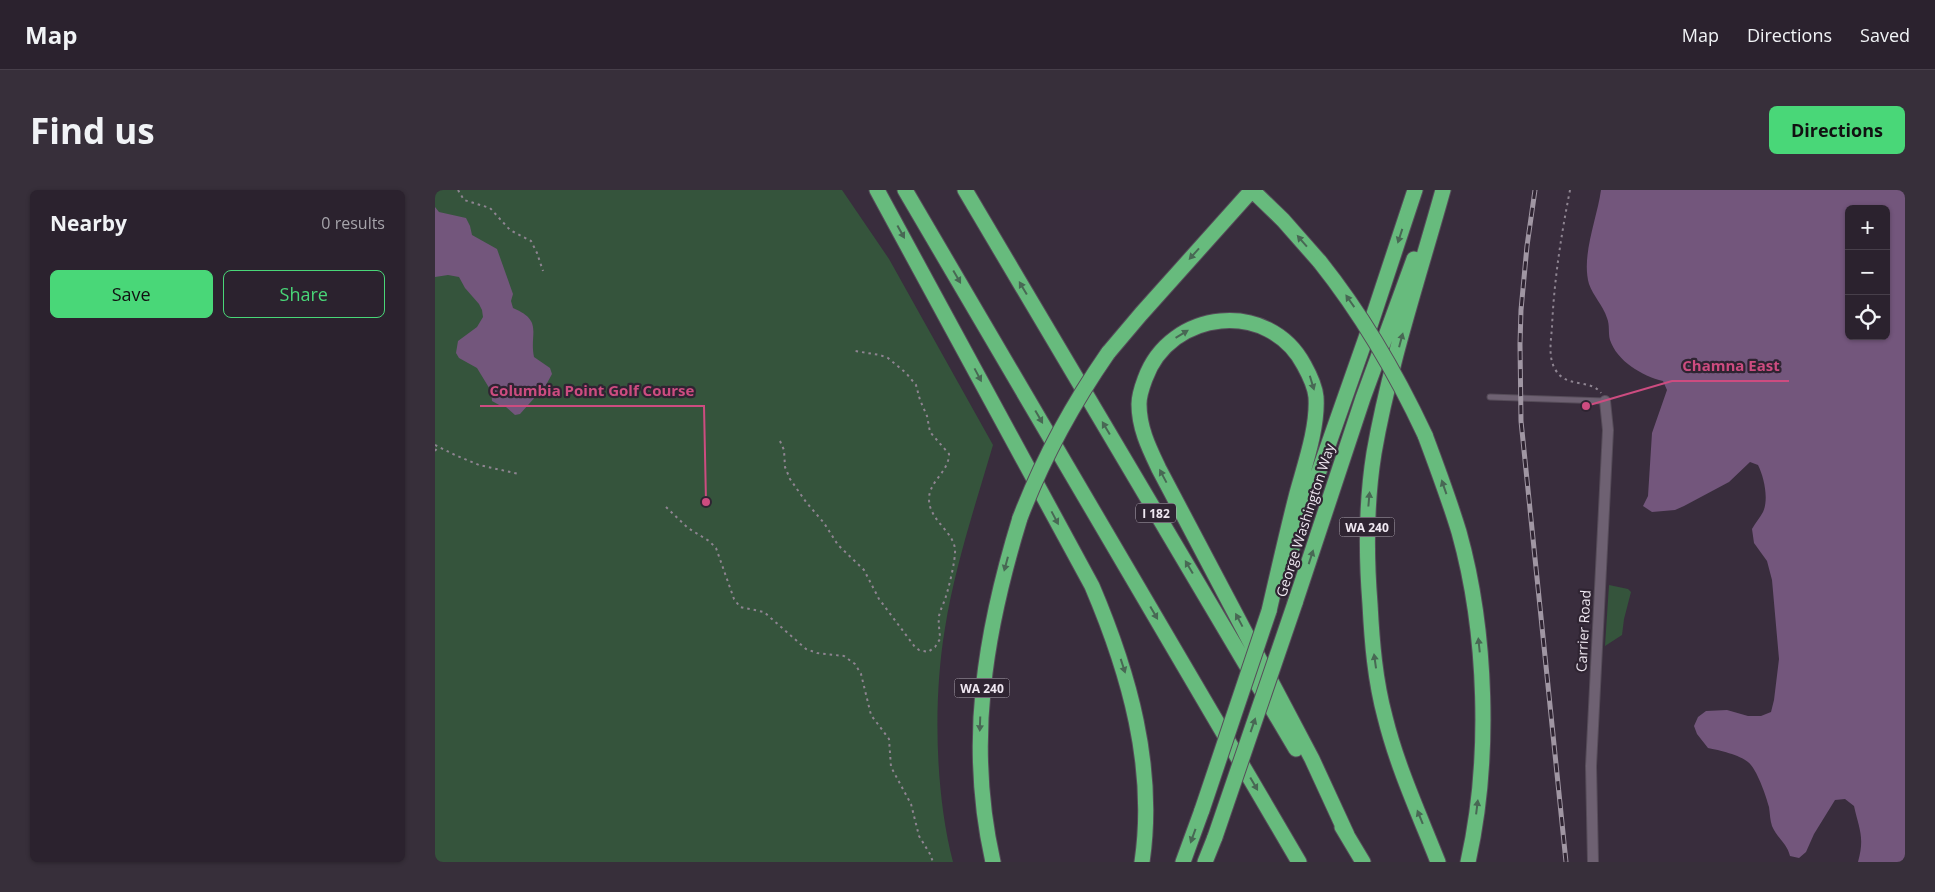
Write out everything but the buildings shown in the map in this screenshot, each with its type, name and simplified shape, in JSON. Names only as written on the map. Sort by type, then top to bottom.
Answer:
[{"type":"highway","points":[[877,190],[1078,560],[1105,616],[1128,684],[1141,748],[1145,788],[1142,862]]},
{"type":"highway","points":[[905,190],[1299,862]]},
{"type":"highway","name":"I 182","points":[[965,190],[1363,862]]},
{"type":"highway","points":[[1252,190],[1283,220],[1320,262],[1353,305],[1386,356],[1425,435],[1445,489],[1459,534],[1471,589],[1479,643],[1483,706],[1482,746],[1480,788],[1469,859]]},
{"type":"highway","name":"WA 240","points":[[993,862],[984,810],[981,773],[979,729],[981,692],[998,596],[1020,518],[1053,441],[1073,405],[1108,353],[1252,190]]},
{"type":"highway","name":"George Washington Way","points":[[1183,862],[1269,611],[1368,332],[1415,190]]},
{"type":"highway","name":"WA 240","points":[[1438,862],[1407,783],[1385,717],[1371,636],[1366,552],[1374,455],[1382,415],[1441,190]]},
{"type":"highway","name":"George Washington Way","points":[[1207,862],[1363,398],[1441,190]]},
{"type":"highway","points":[[1269,611],[1313,425],[1316,395],[1311,376],[1300,357],[1289,344],[1260,326],[1244,322],[1212,321],[1195,326],[1178,336],[1156,356],[1148,370],[1142,388],[1139,404],[1142,430],[1156,462],[1312,759],[1347,835]]},
{"type":"street","name":"Carrier Road","points":[[1593,862],[1591,766],[1608,430],[1605,401]]},
{"type":"lane","points":[[1491,397],[1605,401]]},
{"type":"path","points":[[458,190],[464,200],[490,208],[507,227],[531,241],[543,271]]},
{"type":"path","points":[[1570,190],[1555,275],[1552,360],[1555,370],[1562,377],[1572,382],[1597,388],[1605,401]]},
{"type":"path","points":[[780,441],[784,450],[787,473],[799,492],[824,523],[838,545],[864,570],[879,599],[915,647],[923,652],[931,650],[940,639],[939,616],[945,599],[955,549],[929,505],[929,496],[934,484],[947,466],[949,454],[932,436],[916,385],[906,373],[892,361],[880,355],[855,351]]},
{"type":"path","points":[[435,451],[436,446],[479,465],[519,474]]},
{"type":"path","points":[[666,507],[688,528],[709,540],[717,548],[734,599],[740,607],[764,612],[806,649],[817,653],[844,656],[855,664],[861,674],[871,715],[889,739],[893,772],[907,796],[913,810],[919,836],[933,862]]},
{"type":"green space","points":[[435,190],[842,190],[889,259],[993,445],[954,582],[941,656],[938,715],[939,776],[942,806],[953,862],[435,862]]},
{"type":"green space","points":[[1609,585],[1628,589],[1631,592],[1622,635],[1605,646]]},
{"type":"shaded area","points":[[1601,190],[1905,190],[1905,862],[1858,862],[1861,846],[1859,827],[1854,806],[1845,799],[1835,800],[1814,834],[1806,852],[1799,858],[1790,856],[1787,848],[1772,826],[1766,796],[1758,776],[1751,765],[1735,755],[1708,748],[1697,734],[1694,726],[1698,717],[1706,711],[1727,710],[1748,716],[1761,716],[1771,712],[1779,659],[1772,580],[1767,561],[1754,543],[1752,529],[1765,507],[1765,488],[1758,465],[1750,462],[1729,482],[1675,510],[1652,512],[1643,506],[1648,496],[1652,433],[1667,390],[1663,381],[1631,367],[1613,348],[1605,313],[1589,284],[1587,262]]},
{"type":"shaded area","points":[[435,207],[439,212],[466,218],[472,235],[497,249],[513,294],[511,301],[513,308],[523,313],[532,323],[534,357],[550,368],[552,374],[546,385],[520,414],[515,415],[506,407],[492,401],[491,391],[477,368],[459,358],[456,353],[458,341],[477,327],[483,317],[482,310],[459,277],[448,275],[435,277]]},
{"type":"railway","points":[[1535,190],[1521,310],[1521,421],[1566,862]]},
{"type":"place","name":"Chamna East","points":[[1586,406]]},
{"type":"place","name":"Columbia Point Golf Course","points":[[706,502]]}]
